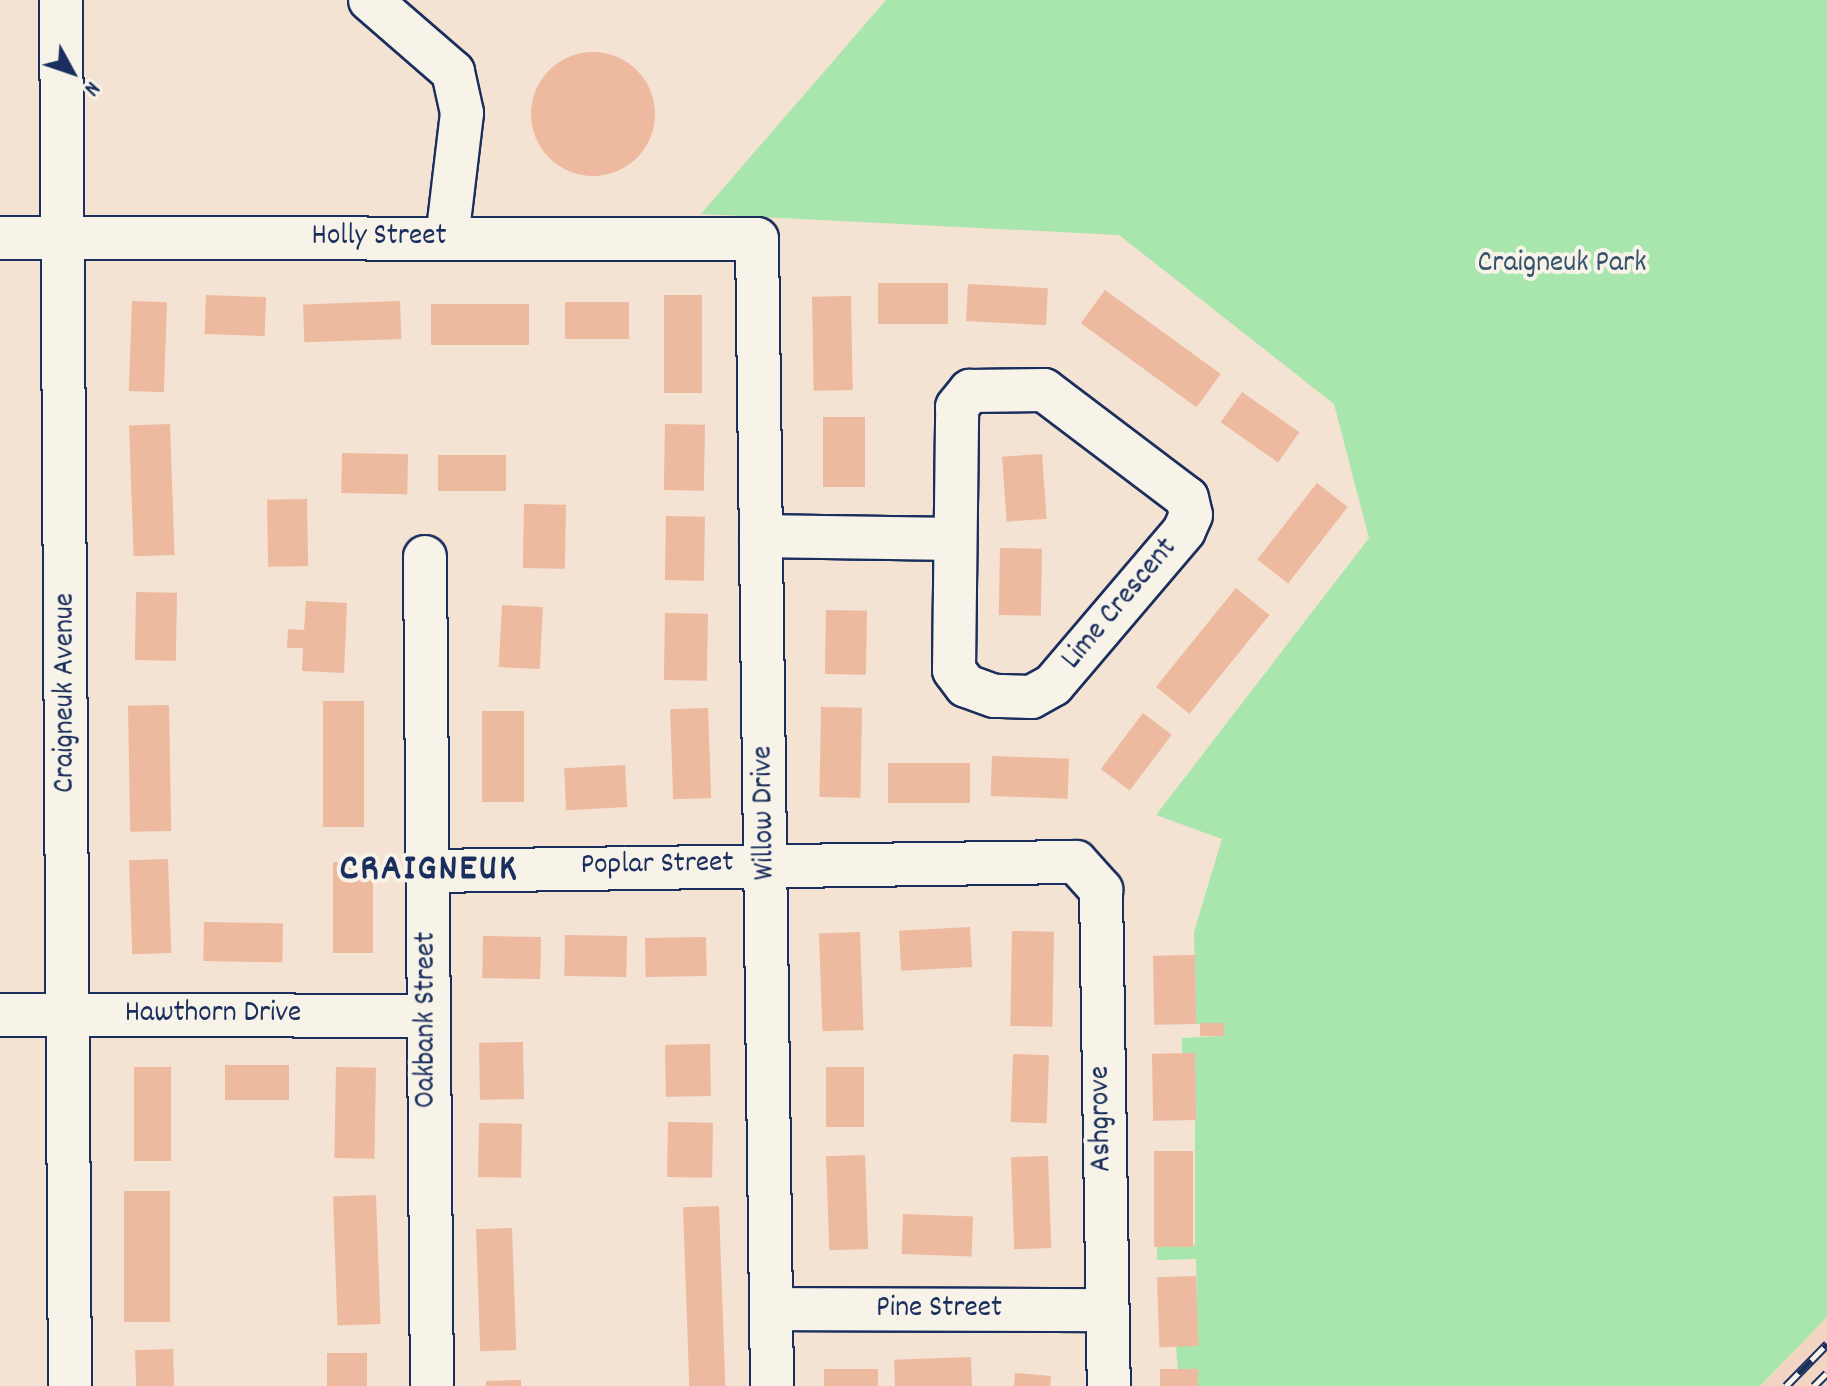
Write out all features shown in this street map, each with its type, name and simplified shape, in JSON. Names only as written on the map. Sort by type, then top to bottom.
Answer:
[{"type":"street","name":"Craigneuk Avenue","points":[[61,0],[70,1386]]},
{"type":"street","points":[[370,0],[453,72],[462,113],[447,238]]},
{"type":"street","name":"Holly Street","points":[[0,238],[757,239]]},
{"type":"street","name":"Willow Drive","points":[[757,239],[772,1386]]},
{"type":"street","name":"Lime Crescent","points":[[1044,390],[1187,498],[1191,515],[1184,531],[1053,685],[1031,697],[994,696],[966,686],[954,670],[952,539],[957,407],[970,391],[1044,390]]},
{"type":"street","points":[[761,536],[952,539]]},
{"type":"street","name":"Oakbank Street","points":[[425,557],[429,871],[426,1016],[432,1386]]},
{"type":"street","name":"Poplar Street","points":[[429,871],[767,863],[1076,862]]},
{"type":"street","name":"Ashgrove","points":[[1076,862],[1101,890],[1105,1310],[1109,1386]]},
{"type":"street","name":"Hawthorn Drive","points":[[0,1015],[426,1016]]},
{"type":"street","name":"Pine Street","points":[[773,1309],[1105,1310]]},
{"type":"shaded area","points":[[1827,1317],[1827,1386],[1760,1386],[1808,1336]]},
{"type":"green space","name":"Craigneuk Park","points":[[886,0],[1827,0],[1827,1317],[1760,1386],[1198,1386],[1198,1369],[1178,1370],[1176,1346],[1198,1345],[1196,1259],[1157,1260],[1157,1247],[1195,1245],[1195,1053],[1182,1053],[1182,1038],[1224,1036],[1223,1023],[1196,1024],[1194,932],[1222,839],[1156,815],[1369,538],[1334,404],[1119,235],[701,214]]},
{"type":"building","points":[[593,52],[617,56],[637,70],[651,90],[655,114],[651,138],[637,158],[617,172],[593,176],[569,172],[549,158],[535,138],[531,114],[535,90],[549,70],[569,56]]},
{"type":"building","points":[[878,283],[948,283],[948,324],[878,324]]},
{"type":"building","points":[[968,284],[1048,288],[1046,325],[966,321]]},
{"type":"building","points":[[1105,290],[1221,374],[1197,407],[1081,323]]},
{"type":"building","points":[[206,295],[266,297],[265,336],[205,334]]},
{"type":"building","points":[[664,295],[702,295],[702,393],[664,393]]},
{"type":"building","points":[[851,296],[853,390],[814,391],[812,297]]},
{"type":"building","points":[[132,301],[167,302],[164,392],[129,391]]},
{"type":"building","points":[[400,301],[401,339],[304,342],[303,304]]},
{"type":"building","points":[[565,302],[629,302],[629,339],[565,339]]},
{"type":"building","points":[[431,304],[529,304],[529,345],[431,345]]},
{"type":"building","points":[[1242,392],[1299,432],[1278,462],[1221,422]]},
{"type":"building","points":[[823,417],[865,417],[865,487],[823,487]]},
{"type":"building","points":[[170,424],[175,555],[134,556],[129,425]]},
{"type":"building","points":[[665,424],[705,425],[704,491],[664,490]]},
{"type":"building","points":[[342,453],[408,454],[407,494],[341,493]]},
{"type":"building","points":[[1042,454],[1047,519],[1007,522],[1002,457]]},
{"type":"building","points":[[438,455],[506,455],[506,491],[438,491]]},
{"type":"building","points":[[1317,483],[1348,507],[1288,583],[1257,559]]},
{"type":"building","points":[[307,499],[308,566],[268,567],[267,500]]},
{"type":"building","points":[[524,504],[566,505],[565,569],[523,568]]},
{"type":"building","points":[[666,516],[705,517],[704,581],[665,580]]},
{"type":"building","points":[[1000,548],[1042,549],[1041,616],[999,615]]},
{"type":"building","points":[[1236,588],[1269,615],[1189,714],[1156,687]]},
{"type":"building","points":[[136,592],[177,593],[176,661],[135,660]]},
{"type":"building","points":[[306,601],[347,603],[344,673],[302,671],[303,648],[287,648],[288,629],[304,630]]},
{"type":"building","points":[[502,605],[543,607],[540,669],[499,667]]},
{"type":"building","points":[[826,610],[867,611],[866,675],[825,674]]},
{"type":"building","points":[[665,613],[708,614],[707,681],[664,680]]},
{"type":"building","points":[[323,701],[364,701],[364,827],[323,827]]},
{"type":"building","points":[[169,705],[171,831],[130,832],[128,706]]},
{"type":"building","points":[[821,707],[862,708],[860,798],[819,797]]},
{"type":"building","points":[[708,708],[711,798],[673,799],[670,709]]},
{"type":"building","points":[[482,711],[524,711],[524,802],[482,802]]},
{"type":"building","points":[[1143,713],[1172,735],[1130,791],[1101,769]]},
{"type":"building","points":[[992,756],[1069,759],[1068,799],[991,796]]},
{"type":"building","points":[[888,763],[970,763],[970,803],[888,803]]},
{"type":"building","points":[[625,765],[627,807],[566,810],[564,768]]},
{"type":"building","points":[[168,859],[171,953],[132,954],[129,860]]},
{"type":"building","points":[[333,862],[373,862],[373,953],[333,953]]},
{"type":"building","points":[[204,922],[283,923],[282,962],[203,961]]},
{"type":"building","points":[[970,927],[972,967],[901,971],[899,931]]},
{"type":"building","points":[[1012,931],[1054,932],[1052,1027],[1010,1026]]},
{"type":"building","points":[[860,932],[863,1030],[822,1031],[819,933]]},
{"type":"building","points":[[565,935],[627,936],[626,977],[564,976]]},
{"type":"building","points":[[483,936],[541,937],[540,979],[482,978]]},
{"type":"building","points":[[706,937],[707,976],[646,977],[645,938]]},
{"type":"building","points":[[1195,955],[1196,1024],[1154,1025],[1153,956]]},
{"type":"building","points":[[1200,1023],[1224,1023],[1224,1036],[1200,1036]]},
{"type":"building","points":[[523,1042],[524,1099],[480,1100],[479,1043]]},
{"type":"building","points":[[710,1044],[711,1096],[666,1097],[665,1045]]},
{"type":"building","points":[[1195,1053],[1196,1120],[1153,1121],[1152,1054]]},
{"type":"building","points":[[1013,1054],[1049,1055],[1047,1123],[1011,1122]]},
{"type":"building","points":[[225,1065],[289,1065],[289,1100],[225,1100]]},
{"type":"building","points":[[134,1067],[171,1067],[171,1161],[134,1161]]},
{"type":"building","points":[[336,1067],[376,1068],[374,1159],[334,1158]]},
{"type":"building","points":[[826,1067],[864,1067],[864,1127],[826,1127]]},
{"type":"building","points":[[668,1122],[713,1123],[712,1178],[667,1177]]},
{"type":"building","points":[[479,1123],[522,1124],[521,1178],[478,1177]]},
{"type":"building","points":[[1154,1151],[1193,1151],[1193,1247],[1154,1247]]},
{"type":"building","points":[[865,1155],[868,1249],[829,1250],[826,1156]]},
{"type":"building","points":[[1048,1156],[1051,1248],[1014,1249],[1011,1157]]},
{"type":"building","points":[[124,1191],[170,1191],[170,1322],[124,1322]]},
{"type":"building","points":[[376,1195],[381,1324],[338,1325],[333,1197]]},
{"type":"building","points":[[719,1206],[725,1386],[689,1386],[683,1207]]},
{"type":"building","points":[[903,1214],[973,1216],[972,1256],[902,1254]]},
{"type":"building","points":[[512,1228],[516,1350],[480,1351],[476,1229]]},
{"type":"building","points":[[1196,1276],[1198,1346],[1159,1347],[1157,1277]]},
{"type":"building","points":[[173,1349],[174,1386],[136,1386],[135,1350]]},
{"type":"building","points":[[327,1353],[367,1353],[367,1386],[327,1386]]},
{"type":"building","points":[[971,1357],[972,1386],[895,1386],[894,1360]]},
{"type":"building","points":[[824,1369],[878,1369],[878,1386],[824,1386]]},
{"type":"building","points":[[1160,1369],[1198,1369],[1198,1386],[1160,1386]]},
{"type":"building","points":[[1015,1373],[1051,1376],[1050,1386],[1014,1386]]},
{"type":"building","points":[[521,1380],[521,1386],[486,1386],[486,1381]]},
{"type":"railway","points":[[1786,1386],[1827,1344]]},
{"type":"railway","points":[[1814,1386],[1827,1373]]},
{"type":"district","name":"CRAIGNEUK","points":[[429,871]]}]
